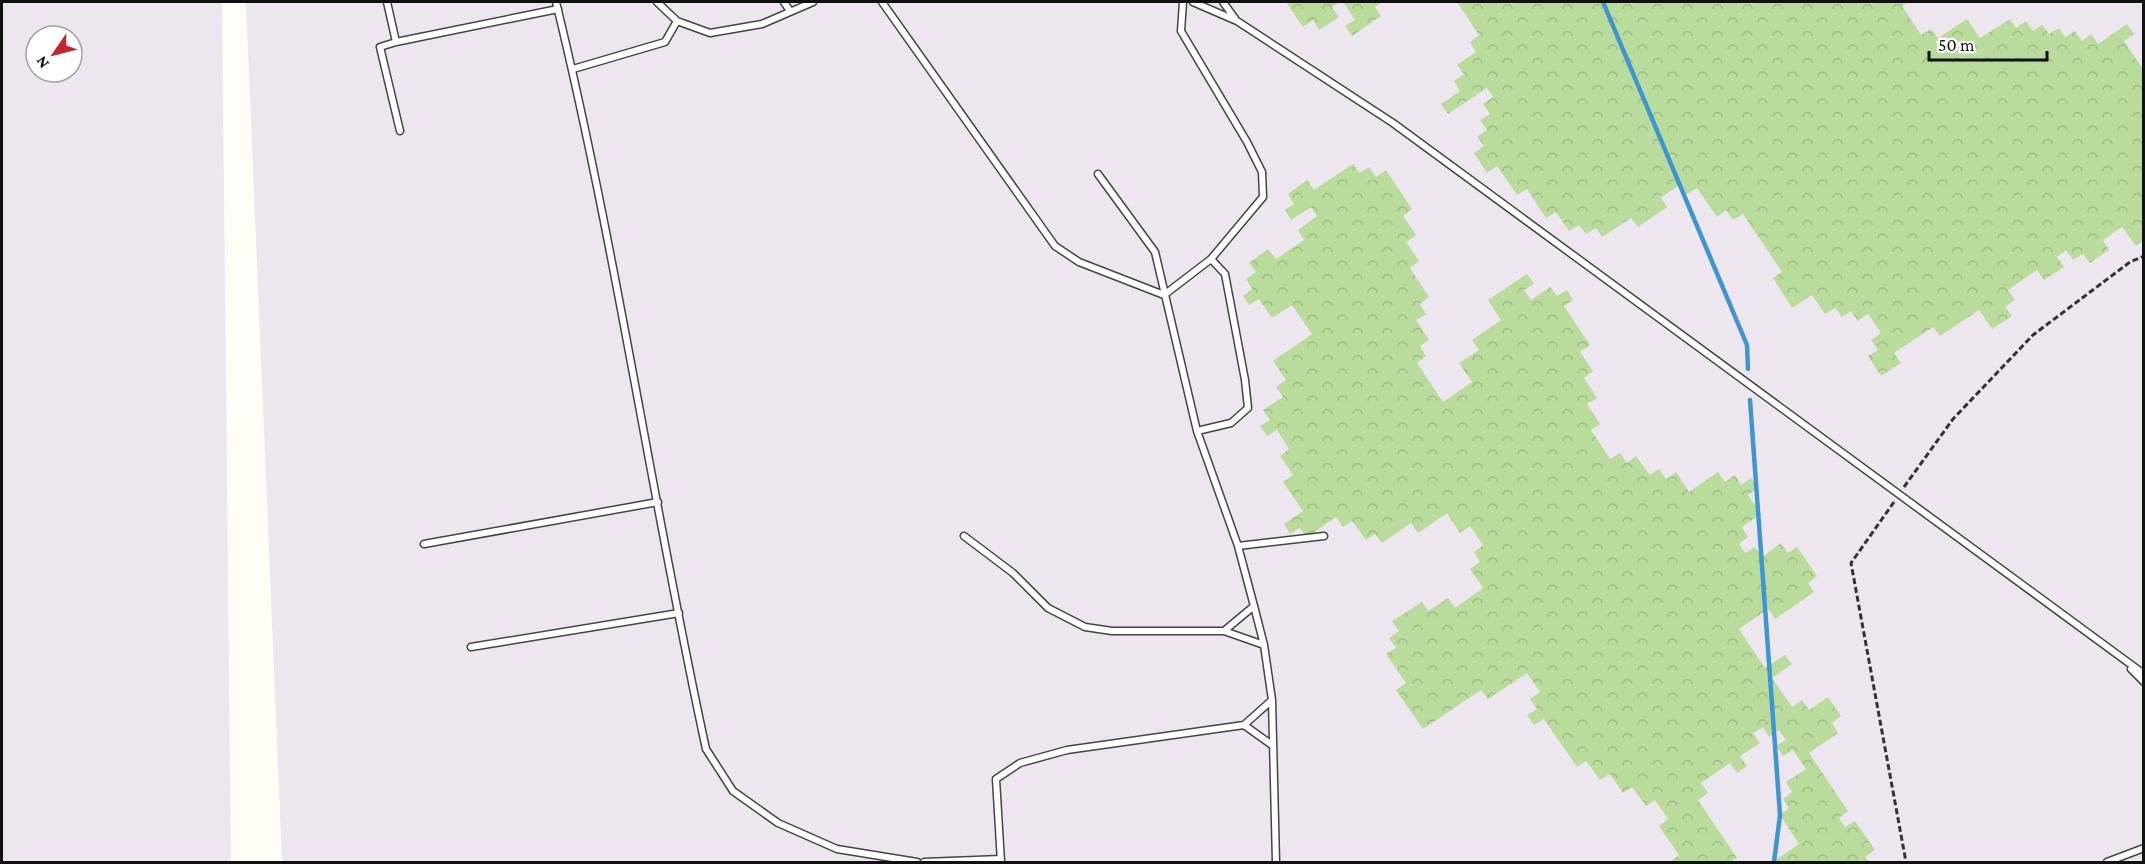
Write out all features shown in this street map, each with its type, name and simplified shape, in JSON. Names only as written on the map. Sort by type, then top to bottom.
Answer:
[{"type":"lane","points":[[387,2],[396,42]]},
{"type":"lane","points":[[657,2],[677,21],[710,33],[762,24],[813,2]]},
{"type":"lane","points":[[784,2],[790,12]]},
{"type":"lane","points":[[882,2],[1055,246],[1079,262],[1164,295]]},
{"type":"lane","points":[[1164,295],[1211,259],[1263,197],[1262,172],[1247,142],[1181,31],[1183,2]]},
{"type":"lane","points":[[1192,2],[1237,21],[1393,123],[2144,675]]},
{"type":"lane","points":[[1223,2],[1237,21]]},
{"type":"lane","points":[[400,131],[380,47],[557,5],[573,69],[706,749],[733,791],[778,823],[837,849],[917,862]]},
{"type":"lane","points":[[573,69],[665,42],[677,21]]},
{"type":"lane","points":[[1098,174],[1155,252],[1197,431],[1238,546],[1254,606],[1264,645],[1272,700],[1276,862]]},
{"type":"lane","points":[[1197,431],[1231,423],[1248,408],[1225,274],[1211,259]]},
{"type":"lane","points":[[424,544],[658,502]]},
{"type":"lane","points":[[964,536],[1013,573],[1048,608],[1085,627],[1112,631],[1224,631],[1264,645]]},
{"type":"lane","points":[[1238,546],[1324,536]]},
{"type":"lane","points":[[1224,631],[1254,606]]},
{"type":"lane","points":[[471,647],[679,613]]},
{"type":"lane","points":[[2120,657],[2144,682]]},
{"type":"lane","points":[[924,862],[1001,861],[996,779],[1020,763],[1067,750],[1244,725],[1272,700]]},
{"type":"lane","points":[[1244,725],[1272,746]]},
{"type":"lane","points":[[2107,862],[2142,849]]},
{"type":"shaded area","points":[[2,2],[222,2],[231,862],[2,862]]},
{"type":"shaded area","points":[[246,2],[2143,2],[2143,862],[282,862]]},
{"type":"green space","points":[[1286,2],[1340,2],[1332,7],[1339,17],[1319,30],[1313,20],[1303,27]]},
{"type":"green space","points":[[1343,2],[1382,2],[1375,7],[1381,16],[1352,36],[1345,26],[1355,20]]},
{"type":"green space","points":[[1457,2],[1908,2],[1902,6],[1921,35],[1931,29],[1938,38],[1967,19],[1980,38],[2010,19],[2016,28],[2026,21],[2033,31],[2042,25],[2049,34],[2059,28],[2065,37],[2075,31],[2082,41],[2091,34],[2098,44],[2127,24],[2134,34],[2124,41],[2143,69],[2143,241],[2136,246],[2122,227],[2103,240],[2109,250],[2090,263],[2083,254],[2073,260],[2066,250],[2057,257],[2064,267],[2044,280],[2037,270],[2008,290],[2015,300],[2005,307],[2012,316],[1992,329],[1979,310],[1940,336],[1933,327],[1894,353],[1901,363],[1881,376],[1868,356],[1878,350],[1871,340],[1881,333],[1868,314],[1858,321],[1851,311],[1842,317],[1835,308],[1825,314],[1812,295],[1792,308],[1773,278],[1782,272],[1743,214],[1733,220],[1726,210],[1717,217],[1697,188],[1687,194],[1680,185],[1661,197],[1667,207],[1638,227],[1631,218],[1602,237],[1596,228],[1586,234],[1579,225],[1569,231],[1556,212],[1546,218],[1527,189],[1517,195],[1497,166],[1487,173],[1474,153],[1484,146],[1477,137],[1487,130],[1480,120],[1490,114],[1483,104],[1493,97],[1487,88],[1448,114],[1441,104],[1460,91],[1454,81],[1464,74],[1457,65],[1476,52],[1470,42],[1479,35]]},
{"type":"green space","points":[[1353,164],[1360,173],[1369,167],[1376,177],[1386,170],[1412,209],[1403,216],[1416,235],[1406,242],[1419,261],[1410,268],[1429,297],[1420,304],[1426,314],[1416,320],[1429,340],[1420,346],[1426,356],[1417,363],[1443,402],[1472,382],[1459,363],[1479,350],[1472,340],[1501,320],[1488,300],[1527,274],[1534,284],[1524,290],[1531,300],[1550,287],[1557,296],[1567,290],[1573,300],[1564,306],[1590,345],[1580,352],[1593,371],[1584,378],[1597,398],[1587,404],[1600,424],[1591,430],[1610,459],[1620,453],[1627,463],[1636,456],[1650,475],[1659,469],[1666,479],[1676,472],[1689,492],[1718,472],[1725,482],[1735,475],[1741,485],[1751,478],[1758,488],[1748,495],[1761,514],[1742,527],[1748,537],[1739,544],[1745,553],[1755,547],[1762,557],[1781,543],[1788,553],[1797,547],[1817,576],[1808,583],[1814,592],[1775,619],[1768,609],[1739,629],[1765,668],[1785,655],[1792,664],[1772,678],[1792,707],[1802,700],[1809,710],[1828,697],[1841,716],[1832,723],[1838,733],[1809,753],[1848,811],[1839,818],[1845,827],[1855,821],[1875,850],[1865,857],[1869,862],[1773,862],[1799,844],[1780,815],[1789,808],[1783,799],[1792,792],[1786,782],[1806,769],[1793,750],[1783,756],[1776,746],[1786,740],[1779,730],[1769,737],[1763,727],[1753,733],[1760,743],[1740,756],[1747,766],[1737,773],[1730,763],[1701,783],[1708,793],[1698,800],[1737,858],[1731,862],[1670,862],[1679,855],[1659,826],[1668,819],[1655,800],[1646,806],[1632,787],[1623,793],[1610,774],[1600,780],[1586,761],[1577,767],[1544,719],[1534,725],[1527,715],[1537,709],[1530,699],[1540,692],[1527,673],[1488,699],[1481,690],[1423,729],[1396,690],[1406,683],[1386,654],[1396,648],[1389,638],[1399,631],[1392,621],[1422,602],[1428,611],[1448,598],[1455,608],[1483,588],[1470,569],[1480,562],[1474,552],[1483,545],[1470,526],[1460,533],[1447,513],[1418,533],[1411,523],[1382,543],[1375,534],[1366,540],[1352,521],[1343,527],[1336,517],[1307,537],[1300,528],[1290,534],[1284,524],[1303,511],[1283,482],[1293,475],[1280,456],[1289,449],[1277,430],[1267,436],[1260,426],[1270,420],[1263,410],[1283,397],[1276,387],[1286,380],[1273,361],[1312,334],[1292,305],[1272,318],[1259,299],[1249,305],[1243,296],[1252,289],[1246,279],[1256,272],[1249,263],[1268,249],[1276,259],[1304,240],[1298,230],[1317,216],[1311,207],[1291,220],[1285,210],[1294,204],[1288,194],[1307,180],[1314,190]]},
{"type":"waterway","points":[[1603,2],[1747,345],[1748,369]]},
{"type":"waterway","points":[[1750,400],[1780,815],[1774,862]]}]
